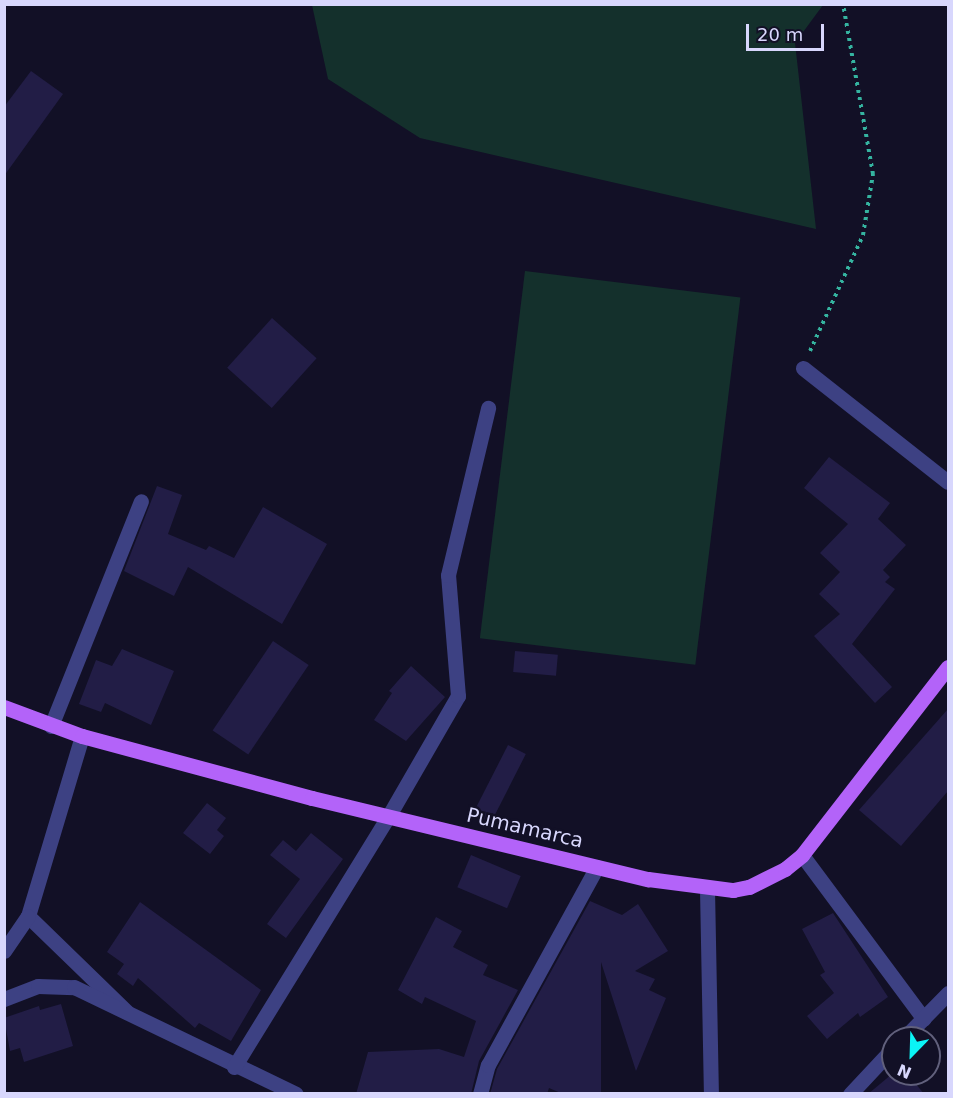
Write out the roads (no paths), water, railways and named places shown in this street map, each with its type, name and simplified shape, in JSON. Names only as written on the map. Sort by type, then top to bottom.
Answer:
[{"type":"main road","name":"Pumamarca","points":[[4,707],[82,736],[388,817],[597,867],[707,889],[749,887],[785,869],[802,855],[948,667]]},
{"type":"street","points":[[803,368],[948,482]]},
{"type":"street","points":[[234,1067],[388,817],[458,696],[448,575],[488,408]]},
{"type":"street","points":[[51,726],[141,501]]},
{"type":"street","points":[[4,951],[28,916],[82,736]]},
{"type":"street","points":[[802,855],[924,1019]]},
{"type":"street","points":[[480,1094],[488,1065],[597,867]]},
{"type":"street","points":[[707,889],[711,1094]]},
{"type":"street","points":[[28,916],[127,1012]]},
{"type":"street","points":[[4,999],[38,986],[74,987],[234,1067],[296,1094]]},
{"type":"street","points":[[917,1026],[948,993]]},
{"type":"street","points":[[850,1094],[881,1061]]}]
